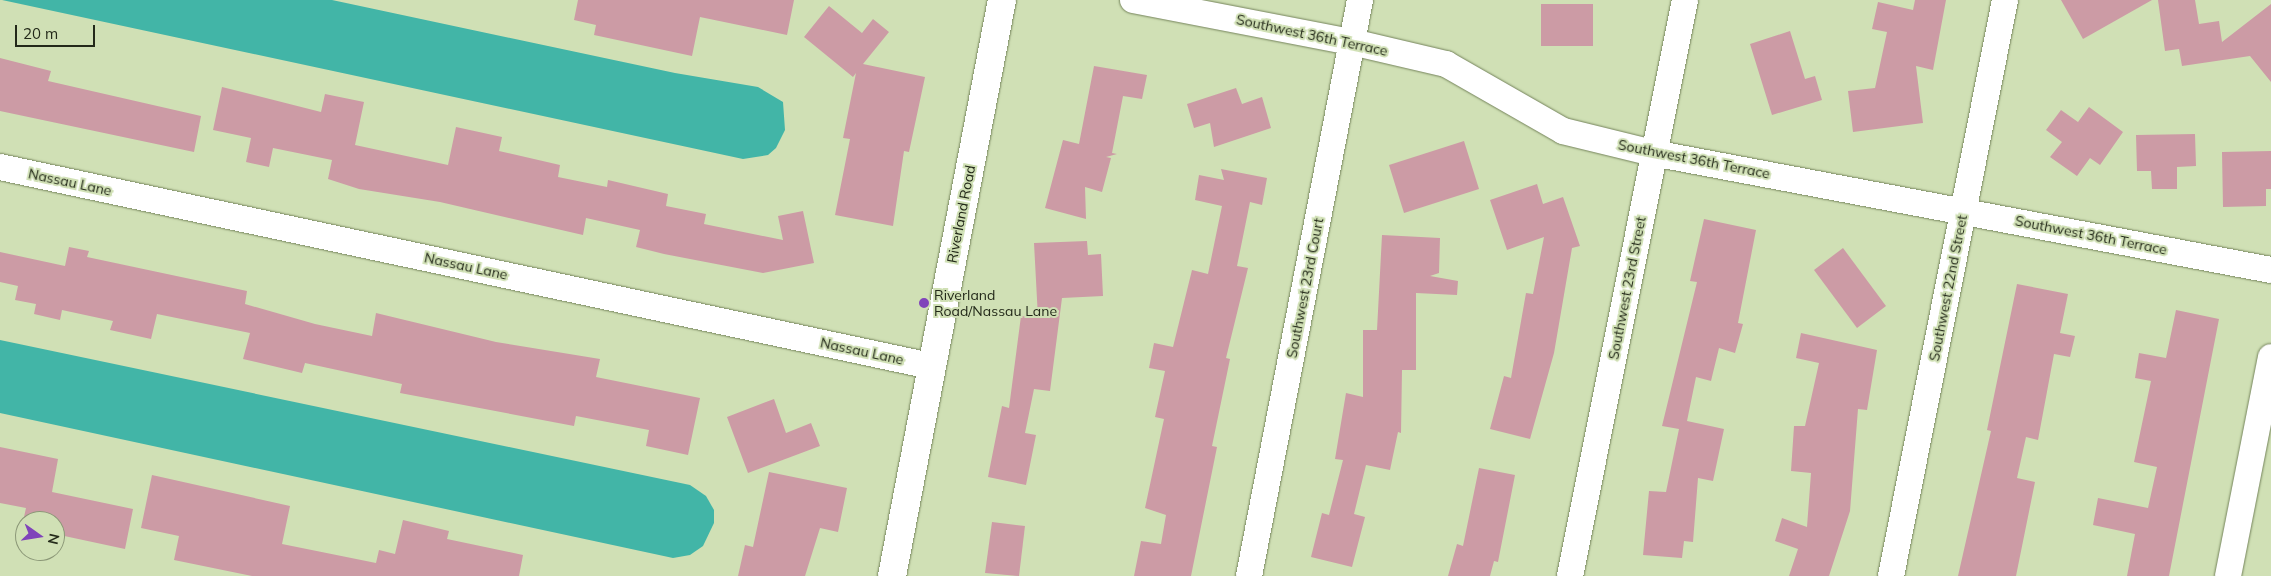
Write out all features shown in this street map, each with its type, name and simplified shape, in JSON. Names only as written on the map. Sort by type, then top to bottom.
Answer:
[{"type":"street","name":"Riverland Road","points":[[892,576],[1002,0]]},
{"type":"street","name":"Southwest 36th Terrace","points":[[1133,0],[1352,42],[1446,64],[1563,131],[1653,152],[2271,270]]},
{"type":"street","name":"Southwest 23rd Court","points":[[1249,576],[1360,0]]},
{"type":"street","name":"Southwest 23rd Street","points":[[1570,576],[1653,152],[1685,0]]},
{"type":"street","name":"Southwest 22nd Street","points":[[1891,576],[2005,0]]},
{"type":"street","name":"Nassau Lane","points":[[0,167],[931,366]]},
{"type":"street","points":[[2228,576],[2271,357]]},
{"type":"water","points":[[2,0],[332,0],[675,73],[758,87],[783,102],[785,130],[776,148],[768,155],[743,159]]},
{"type":"water","points":[[0,340],[690,485],[706,496],[714,510],[714,523],[703,546],[690,555],[673,558],[0,413]]},
{"type":"building","points":[[578,0],[794,0],[787,35],[700,17],[692,56],[594,35],[596,25],[574,20]]},
{"type":"building","points":[[1915,0],[1946,0],[1933,70],[1916,66],[1923,123],[1853,132],[1848,91],[1875,88],[1887,32],[1872,29],[1878,2],[1913,10]]},
{"type":"building","points":[[2061,0],[2152,0],[2083,39]]},
{"type":"building","points":[[2158,0],[2195,0],[2199,24],[2219,21],[2222,42],[2271,4],[2271,82],[2250,56],[2182,66],[2179,49],[2165,51]]},
{"type":"building","points":[[1541,4],[1593,4],[1593,46],[1541,46]]},
{"type":"building","points":[[829,6],[862,33],[873,19],[889,32],[863,64],[925,77],[909,152],[904,151],[893,226],[835,215],[850,139],[843,138],[856,73],[853,77],[804,37]]},
{"type":"building","points":[[1790,31],[1805,79],[1815,76],[1822,100],[1772,115],[1750,44]]},
{"type":"building","points":[[0,58],[51,71],[48,81],[201,116],[194,152],[0,111]]},
{"type":"building","points":[[1094,66],[1147,75],[1142,99],[1123,96],[1112,153],[1117,154],[1106,157],[1111,158],[1102,192],[1085,187],[1086,219],[1045,208],[1063,140],[1079,144]]},
{"type":"building","points":[[222,87],[321,112],[325,94],[364,102],[355,145],[448,165],[456,127],[502,137],[499,151],[560,165],[558,177],[607,187],[608,180],[668,194],[666,206],[706,214],[704,224],[783,240],[778,216],[803,211],[814,263],[763,273],[636,247],[640,230],[586,218],[583,235],[440,202],[359,189],[328,179],[332,160],[273,148],[269,167],[246,162],[251,138],[213,130]]},
{"type":"building","points":[[1236,88],[1242,104],[1262,97],[1271,128],[1214,147],[1210,123],[1194,128],[1187,104]]},
{"type":"building","points":[[2089,107],[2123,132],[2100,165],[2090,158],[2077,176],[2050,157],[2062,142],[2046,130],[2061,110],[2078,122]]},
{"type":"building","points":[[2195,134],[2196,166],[2177,167],[2177,189],[2152,189],[2151,171],[2137,171],[2136,135]]},
{"type":"building","points":[[1464,141],[1479,189],[1404,213],[1389,165]]},
{"type":"building","points":[[2271,151],[2271,189],[2266,189],[2266,206],[2223,207],[2222,152]]},
{"type":"building","points":[[1221,169],[1267,178],[1262,205],[1250,202],[1237,266],[1248,268],[1226,358],[1230,359],[1212,446],[1217,447],[1191,576],[1134,576],[1141,541],[1161,544],[1166,515],[1145,508],[1164,419],[1155,417],[1165,371],[1149,368],[1154,343],[1173,347],[1192,270],[1208,274],[1222,206],[1195,200],[1199,175],[1224,180]]},
{"type":"building","points":[[1537,184],[1543,204],[1563,197],[1580,246],[1572,248],[1554,353],[1530,439],[1490,429],[1504,376],[1511,378],[1526,293],[1533,294],[1544,237],[1507,250],[1490,200]]},
{"type":"building","points":[[1704,219],[1756,230],[1738,323],[1743,324],[1735,353],[1719,348],[1711,381],[1696,377],[1687,421],[1724,429],[1713,481],[1698,478],[1693,542],[1684,541],[1682,558],[1643,555],[1649,491],[1666,492],[1679,429],[1662,426],[1697,282],[1690,281]]},
{"type":"building","points":[[1382,235],[1440,238],[1439,273],[1430,276],[1458,281],[1457,295],[1416,293],[1416,370],[1402,370],[1401,433],[1398,432],[1390,470],[1366,465],[1354,514],[1365,517],[1352,567],[1311,557],[1322,513],[1329,515],[1343,460],[1335,459],[1346,393],[1363,397],[1363,330],[1377,330]]},
{"type":"building","points":[[1087,241],[1088,255],[1101,254],[1103,296],[1062,298],[1050,391],[1034,389],[1025,433],[1036,435],[1026,485],[988,477],[1002,406],[1009,408],[1021,316],[1038,318],[1034,243]]},
{"type":"building","points":[[69,247],[89,251],[87,257],[247,291],[245,304],[315,324],[372,336],[376,313],[496,342],[600,359],[596,377],[700,398],[688,455],[646,446],[649,430],[576,416],[574,426],[400,393],[402,384],[305,363],[302,373],[243,359],[250,333],[157,314],[151,339],[110,330],[113,321],[62,310],[60,320],[34,314],[36,304],[15,300],[18,286],[0,282],[0,252],[65,266]]},
{"type":"building","points":[[1843,248],[1886,306],[1857,328],[1814,270]]},
{"type":"building","points":[[2017,284],[2068,294],[2060,333],[2075,336],[2070,357],[2054,354],[2038,440],[2026,437],[2017,478],[2035,482],[2016,576],[1958,576],[1991,431],[1987,430]]},
{"type":"building","points":[[2176,310],[2219,319],[2169,576],[2127,576],[2135,534],[2093,525],[2098,498],[2148,508],[2157,467],[2134,462],[2151,381],[2135,378],[2139,353],[2166,358]]},
{"type":"building","points":[[1801,333],[1877,350],[1867,410],[1858,409],[1850,511],[1829,576],[1789,576],[1798,549],[1775,541],[1782,518],[1807,527],[1811,473],[1791,471],[1794,426],[1805,426],[1819,363],[1796,358]]},
{"type":"building","points":[[774,399],[786,433],[811,423],[820,446],[748,473],[727,417]]},
{"type":"building","points":[[0,447],[58,459],[52,492],[133,509],[125,549],[65,536],[65,511],[25,511],[26,508],[0,503]]},
{"type":"building","points":[[1479,468],[1515,475],[1498,562],[1494,561],[1490,576],[1448,576],[1457,544],[1463,546]]},
{"type":"building","points":[[769,472],[847,488],[838,532],[820,528],[805,576],[738,576],[745,545],[753,547]]},
{"type":"building","points":[[152,475],[290,506],[282,544],[376,563],[379,550],[395,554],[403,520],[449,531],[447,539],[523,555],[519,576],[252,576],[174,560],[179,536],[141,528]]},
{"type":"building","points":[[992,522],[1025,526],[1019,576],[985,573]]},
{"type":"place","name":"Riverland Road/Nassau Lane","points":[[924,303]]}]
